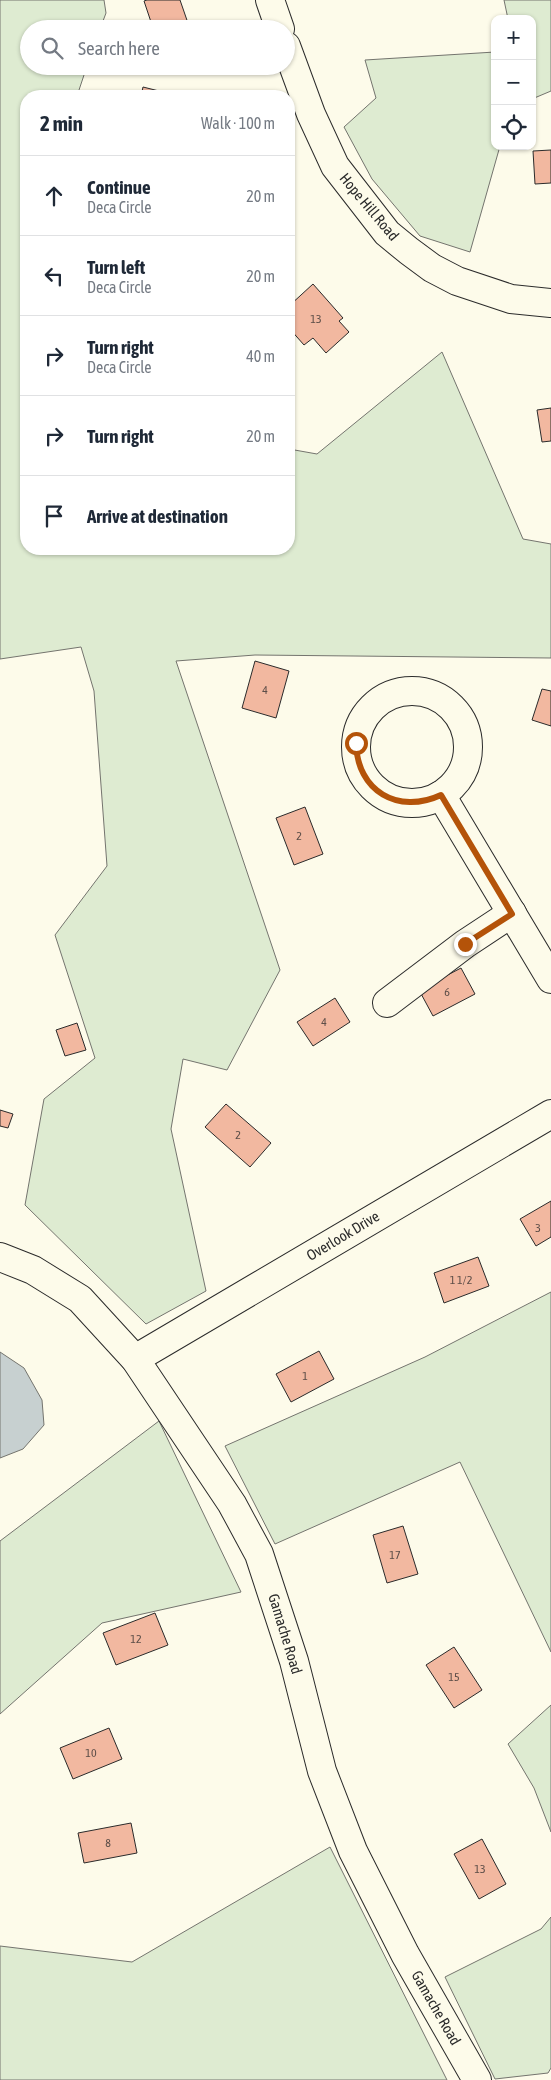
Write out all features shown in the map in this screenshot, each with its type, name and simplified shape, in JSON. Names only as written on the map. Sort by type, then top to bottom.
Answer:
[{"type":"street","points":[[270,0],[277,20]]},
{"type":"street","name":"Hope Hill Road","points":[[295,70],[311,114],[335,166],[387,233],[432,268],[457,281],[511,299],[551,303]]},
{"type":"street","points":[[404,691],[426,692],[446,702],[460,718],[468,739],[466,761],[457,780],[441,795],[420,802],[398,801],[378,791],[364,775],[356,755],[357,733],[367,713],[383,698],[404,691]]},
{"type":"street","points":[[441,795],[551,979]]},
{"type":"street","points":[[387,1002],[465,944],[512,914]]},
{"type":"street","name":"Overlook Drive","points":[[135,1359],[551,1114]]},
{"type":"street","name":"Gamache Road","points":[[0,1257],[32,1270],[80,1299],[135,1359],[232,1504],[259,1554],[294,1661],[322,1771],[353,1851],[405,1954],[477,2080]]},
{"type":"green space","points":[[0,0],[104,0],[106,13],[103,20],[20,20],[20,75],[84,75],[79,90],[20,90],[20,555],[295,555],[295,450],[317,454],[442,352],[523,539],[551,544],[551,658],[255,655],[176,661],[280,970],[227,1070],[183,1059],[171,1129],[206,1291],[146,1324],[25,1205],[44,1099],[95,1058],[55,935],[107,866],[94,691],[81,647],[0,659]]},
{"type":"green space","points":[[504,0],[551,0],[551,91],[536,97],[536,15],[507,15]]},
{"type":"green space","points":[[491,52],[491,150],[499,150],[470,252],[420,236],[372,179],[344,127],[376,98],[365,60]]},
{"type":"green space","points":[[551,1292],[551,1652],[460,1462],[275,1544],[225,1446],[425,1357]]},
{"type":"green space","points":[[159,1421],[241,1592],[102,1623],[0,1714],[0,1541]]},
{"type":"green space","points":[[551,1705],[551,1832],[534,1788],[508,1744]]},
{"type":"green space","points":[[330,1847],[447,2080],[0,2080],[0,1946],[132,1962]]},
{"type":"green space","points":[[551,1917],[551,2068],[548,2073],[495,2079],[445,1977],[541,1929]]},
{"type":"shaded area","points":[[0,1352],[24,1368],[42,1400],[44,1425],[23,1449],[0,1458]]},
{"type":"building","points":[[180,0],[187,20],[150,20],[144,1]]},
{"type":"building","points":[[143,87],[155,90],[142,90]]},
{"type":"building","points":[[551,150],[551,183],[535,184],[533,151]]},
{"type":"building","points":[[313,284],[343,318],[339,321],[349,332],[326,353],[313,338],[304,345],[295,335],[295,300]]},
{"type":"building","points":[[551,408],[551,441],[542,442],[537,410]]},
{"type":"building","points":[[255,661],[289,671],[276,718],[242,708]]},
{"type":"building","points":[[542,689],[551,691],[551,726],[532,720]]},
{"type":"building","points":[[305,807],[323,854],[294,865],[276,818]]},
{"type":"building","points":[[461,968],[475,994],[433,1016],[419,990]]},
{"type":"building","points":[[335,998],[350,1022],[313,1046],[297,1022]]},
{"type":"building","points":[[77,1023],[86,1050],[65,1056],[56,1030]]},
{"type":"building","points":[[226,1104],[271,1143],[250,1167],[205,1127]]},
{"type":"building","points":[[0,1110],[13,1114],[8,1128],[0,1126]]},
{"type":"building","points":[[551,1201],[551,1237],[536,1246],[520,1219]]},
{"type":"building","points":[[478,1257],[489,1286],[444,1303],[434,1273]]},
{"type":"building","points":[[319,1351],[334,1379],[291,1402],[276,1374]]},
{"type":"building","points":[[403,1526],[418,1574],[387,1583],[373,1535]]},
{"type":"building","points":[[155,1613],[168,1645],[116,1665],[103,1633]]},
{"type":"building","points":[[454,1647],[482,1690],[454,1708],[426,1665]]},
{"type":"building","points":[[109,1728],[122,1759],[73,1779],[60,1748]]},
{"type":"building","points":[[131,1823],[137,1853],[84,1863],[78,1833]]},
{"type":"building","points":[[482,1839],[506,1884],[479,1899],[454,1854]]},
{"type":"route","points":[[356,743],[356,755],[359,765],[370,784],[378,791],[398,801],[409,803],[431,800],[441,795],[512,914],[465,944]]}]
